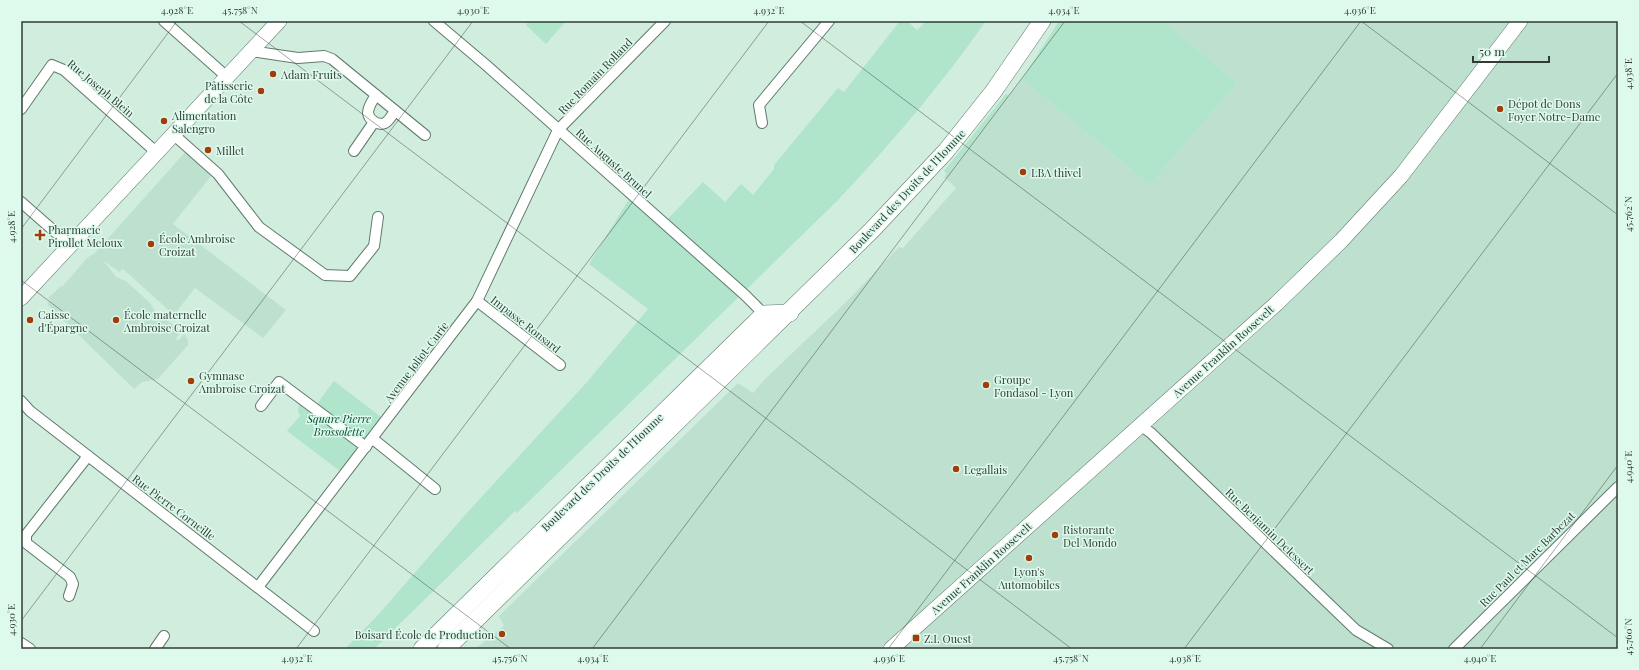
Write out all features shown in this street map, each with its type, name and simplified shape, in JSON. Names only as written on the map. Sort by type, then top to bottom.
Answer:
[{"type":"main road","name":"Boulevard des Droits de l'Homme","points":[[446,649],[790,313],[872,230],[946,151],[993,92],[1042,21]]},
{"type":"main road","points":[[764,314],[790,313]]},
{"type":"main road","name":"Boulevard des Droits de l'Homme","points":[[422,649],[764,314]]},
{"type":"street","points":[[164,21],[227,77]]},
{"type":"street","points":[[21,298],[279,21]]},
{"type":"street","name":"Rue Auguste Brunel","points":[[434,21],[486,65],[776,326]]},
{"type":"street","name":"Rue Romain Rolland","points":[[558,130],[665,21]]},
{"type":"street","points":[[762,123],[759,105],[829,21]]},
{"type":"street","name":"Avenue Franklin Roosevelt","points":[[891,649],[1276,304],[1341,241],[1401,176],[1520,21]]},
{"type":"street","points":[[251,51],[298,58],[324,56],[332,60],[425,135]]},
{"type":"street","name":"Rue Joseph Blein","points":[[21,109],[52,65],[64,70],[156,152]]},
{"type":"street","points":[[376,95],[368,113],[374,122],[380,124],[385,123],[395,111]]},
{"type":"street","points":[[354,151],[374,122]]},
{"type":"street","name":"Avenue Joliot-Curie","points":[[258,587],[477,301],[558,130]]},
{"type":"street","points":[[173,134],[218,174],[259,227],[325,275],[350,276],[374,246],[378,217]]},
{"type":"street","points":[[21,202],[70,245]]},
{"type":"street","name":"Impasse Ronsard","points":[[477,301],[560,366]]},
{"type":"street","points":[[261,406],[279,382],[436,490]]},
{"type":"street","name":"Rue Pierre Corneille","points":[[21,401],[30,411],[314,631]]},
{"type":"street","name":"Rue Benjamin Delessert","points":[[1140,425],[1151,433],[1356,630],[1388,649]]},
{"type":"street","points":[[69,596],[73,584],[70,577],[26,543],[26,535],[88,456]]},
{"type":"street","name":"Rue Paul et Marc Barbezat","points":[[1454,649],[1618,487]]},
{"type":"street","points":[[154,649],[164,636]]},
{"type":"street","points":[[21,642],[30,649]]},
{"type":"shaded area","points":[[1164,21],[1618,21],[1618,649],[475,649],[504,626],[499,616],[738,383],[753,393],[764,380],[847,301],[899,247],[903,248],[956,188],[944,177],[1022,79],[1150,185],[1237,83]]},
{"type":"shaded area","points":[[186,151],[211,176],[173,224],[286,310],[263,338],[195,288],[174,315],[123,269],[119,272],[103,260],[116,277],[126,281],[150,303],[157,314],[181,332],[176,338],[178,341],[184,334],[188,340],[188,345],[158,379],[142,382],[134,389],[47,304],[49,301],[53,303],[48,298],[61,286],[62,287],[87,258],[95,253]]},
{"type":"green space","points":[[529,21],[566,21],[546,44],[526,25]]},
{"type":"green space","points":[[900,21],[907,21],[917,30],[926,21],[986,21],[915,114],[837,201],[517,513],[515,511],[374,649],[345,649],[378,615],[466,514],[587,382],[648,309],[589,264],[631,196],[663,224],[703,182],[725,202],[741,184],[753,195],[774,169],[774,165],[838,88],[844,92]]},
{"type":"green space","points":[[1059,21],[1164,21],[1237,83],[1150,185],[1022,79]]},
{"type":"green space","points":[[1006,94],[1009,96],[947,174],[944,171]]},
{"type":"green space","name":"Square Pierre Brossolette","points":[[334,381],[381,417],[340,471],[287,431],[300,416],[298,411],[299,403],[311,412]]},
{"type":"place","name":"Adam Fruits","points":[[273,74]]},
{"type":"place","name":"Pâtisserie de la Côte","points":[[261,91]]},
{"type":"place","name":"Dépot de Dons Foyer Notre-Dame","points":[[1500,109]]},
{"type":"place","name":"Alimentation Salengro","points":[[164,121]]},
{"type":"place","name":"Millet","points":[[208,150]]},
{"type":"place","name":"LBA thivel","points":[[1023,172]]},
{"type":"place","name":"Pharmacie Pirollet Meloux","points":[[40,235]]},
{"type":"place","name":"École Ambroise Croizat","points":[[151,244]]},
{"type":"place","name":"Caisse d'Épargne","points":[[30,320]]},
{"type":"place","name":"École maternelle Ambroise Croizat","points":[[116,320]]},
{"type":"place","name":"Gymnase Ambroise Croizat","points":[[191,381]]},
{"type":"place","name":"Groupe Fondasol - Lyon","points":[[986,385]]},
{"type":"place","name":"Legallais","points":[[956,469]]},
{"type":"place","name":"Ristorante Del Mondo","points":[[1055,535]]},
{"type":"place","name":"Lyon's Automobiles","points":[[1029,558]]},
{"type":"place","name":"Boisard École de Production","points":[[502,634]]},
{"type":"place","name":"Z.I. Ouest","points":[[916,638]]}]
